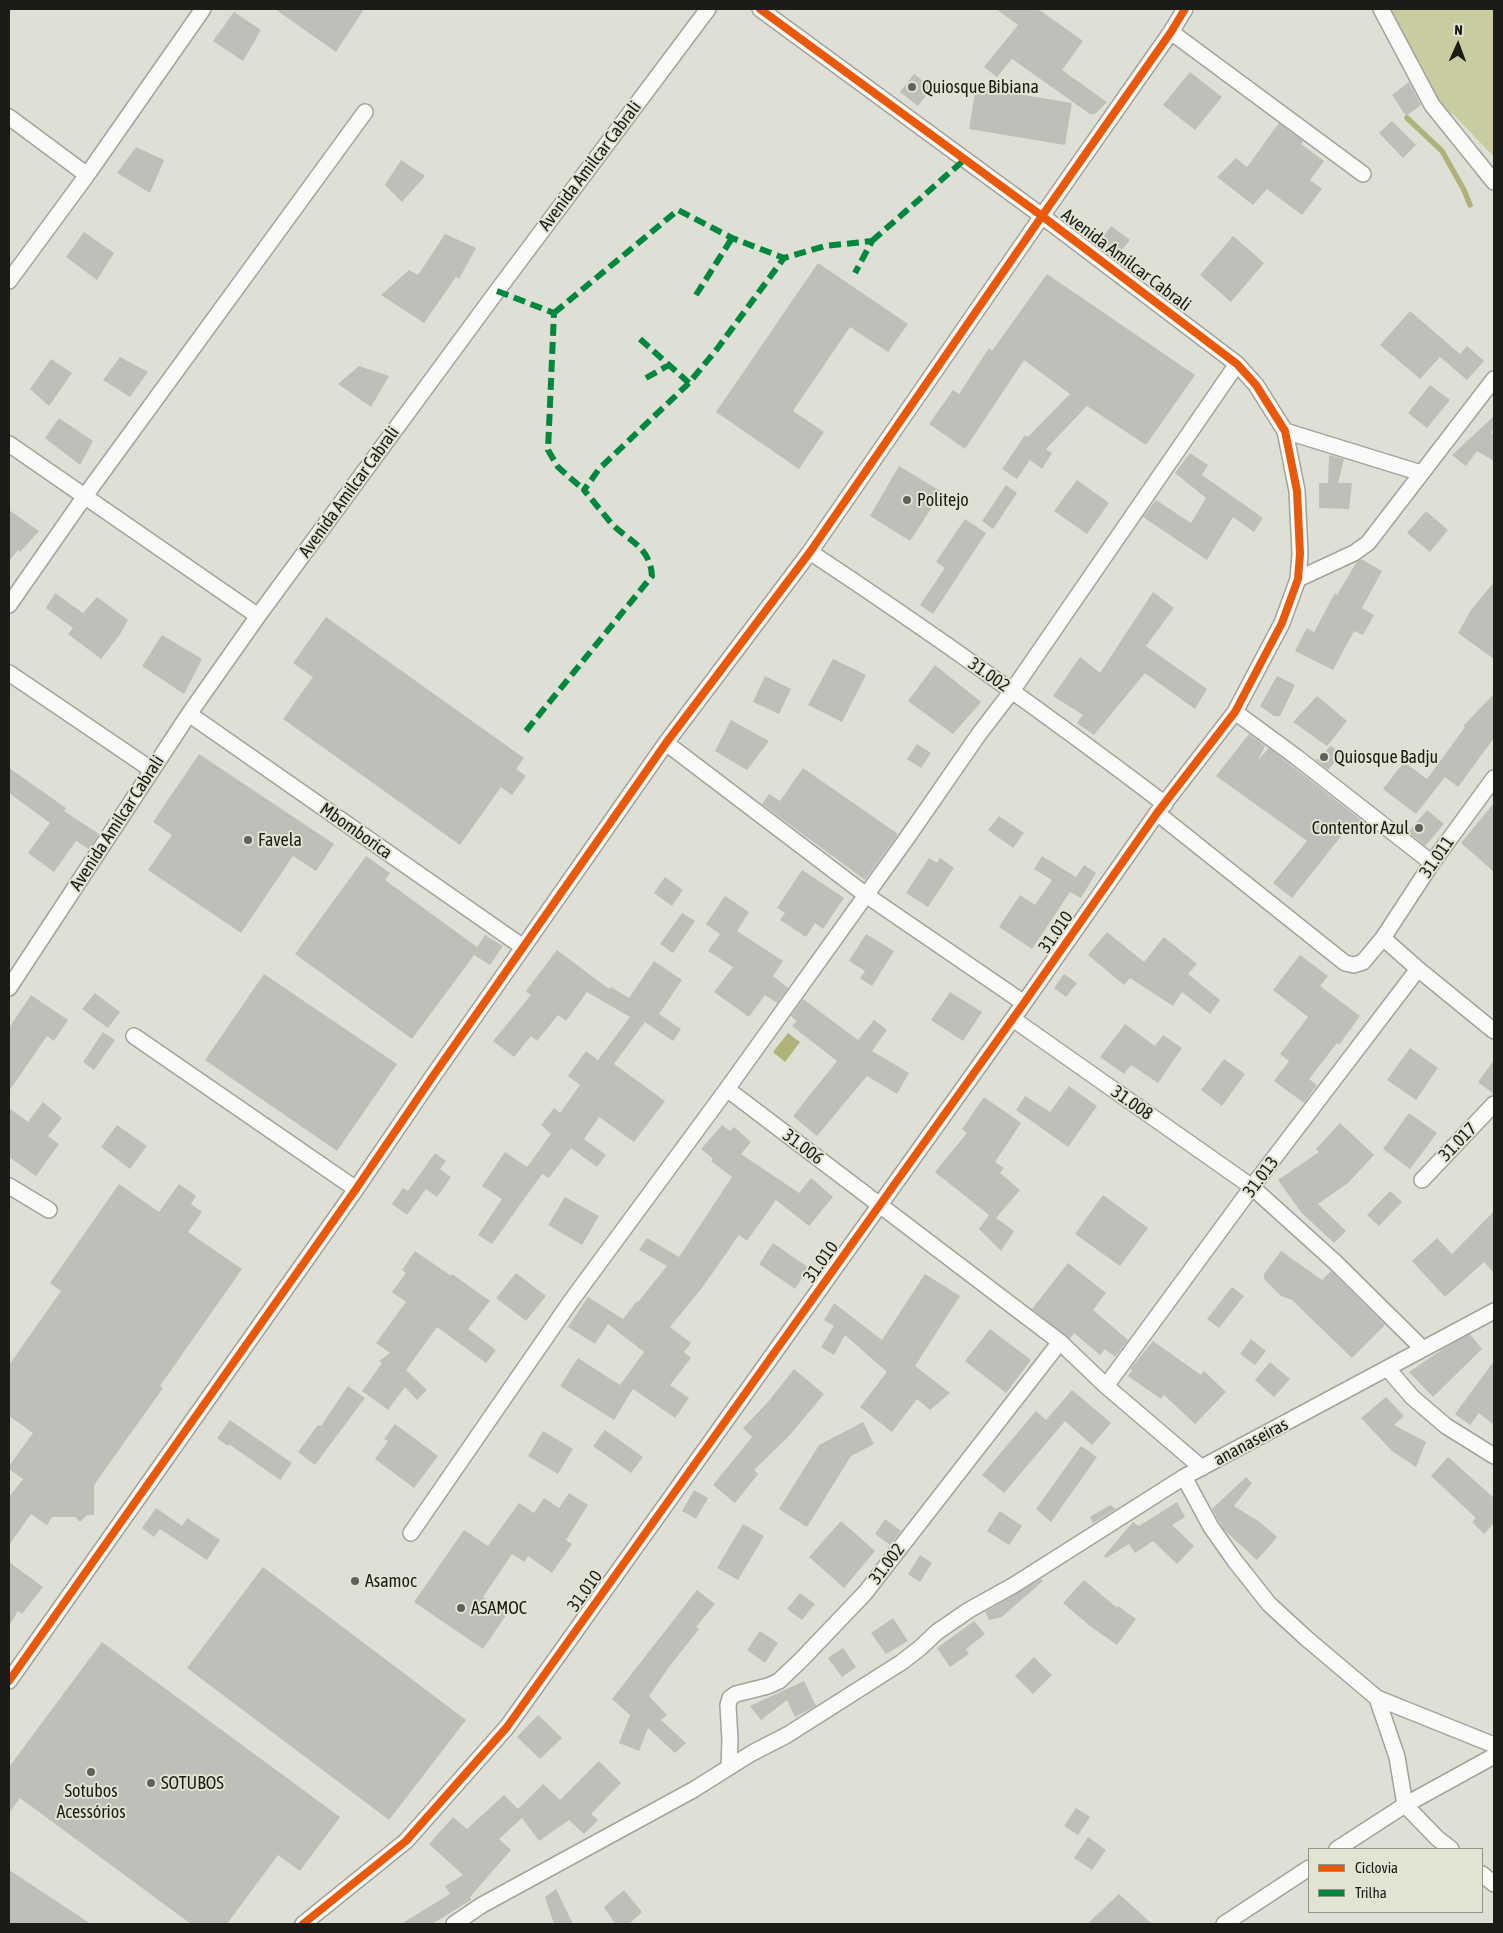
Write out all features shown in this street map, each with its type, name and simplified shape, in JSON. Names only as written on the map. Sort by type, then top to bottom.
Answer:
[{"type":"street","points":[[9,281],[203,9]]},
{"type":"street","name":"Avenida Amilcar Cabrali","points":[[9,988],[189,714],[258,616],[502,283],[708,9]]},
{"type":"street","name":"Avenida Amilcar Cabrali","points":[[760,9],[1042,216],[1237,364],[1256,385],[1285,432],[1295,472],[1299,506],[1300,554],[1298,579],[1282,623],[1235,712]]},
{"type":"street","points":[[9,1681],[356,1189],[666,744],[810,552],[1171,32],[1185,9]]},
{"type":"street","points":[[1381,9],[1432,105],[1494,182]]},
{"type":"street","points":[[1171,32],[1363,174]]},
{"type":"street","points":[[9,605],[85,496],[365,112]]},
{"type":"street","points":[[9,117],[86,175]]},
{"type":"street","points":[[411,1533],[572,1301],[727,1088],[979,734],[1012,691],[1237,364]]},
{"type":"street","points":[[1298,579],[1354,553],[1368,543],[1494,379]]},
{"type":"street","points":[[1285,432],[1421,473]]},
{"type":"street","points":[[9,444],[258,616]]},
{"type":"street","name":"31.002","points":[[810,552],[1012,691],[1161,808],[1345,963],[1354,966],[1363,962],[1383,938]]},
{"type":"street","points":[[9,674],[152,770]]},
{"type":"street","points":[[1235,712],[1296,756],[1432,863]]},
{"type":"street","name":"31.010","points":[[303,1924],[406,1841],[507,1727],[1161,808],[1235,712]]},
{"type":"street","name":"Mbomborica","points":[[189,714],[523,947]]},
{"type":"street","points":[[666,744],[866,894],[1024,1003]]},
{"type":"street","name":"31.011","points":[[1383,938],[1432,863],[1494,778]]},
{"type":"street","points":[[1383,938],[1418,970],[1494,1031]]},
{"type":"street","name":"31.013","points":[[1106,1386],[1252,1187],[1418,970]]},
{"type":"street","name":"31.008","points":[[1012,1019],[1252,1187],[1335,1262],[1423,1349]]},
{"type":"street","points":[[134,1036],[356,1189]]},
{"type":"street","name":"31.006","points":[[727,1088],[1060,1342],[1106,1386],[1202,1468]]},
{"type":"street","name":"31.017","points":[[1422,1180],[1494,1104]]},
{"type":"street","points":[[9,1186],[49,1210]]},
{"type":"street","name":"ananaseiras","points":[[454,1924],[482,1905],[693,1790],[824,1712],[902,1662],[937,1632],[969,1610],[1014,1586],[1184,1476],[1494,1311]]},
{"type":"street","name":"31.002","points":[[728,1768],[730,1740],[728,1705],[730,1698],[736,1694],[768,1686],[779,1680],[802,1659],[865,1593],[1060,1342]]},
{"type":"street","points":[[1388,1369],[1412,1397],[1446,1426],[1494,1456]]},
{"type":"street","points":[[1184,1476],[1211,1527],[1268,1604],[1377,1698],[1494,1745]]},
{"type":"street","points":[[1377,1698],[1398,1757],[1405,1805],[1437,1838],[1450,1848]]},
{"type":"street","points":[[1340,1848],[1405,1805],[1494,1756]]},
{"type":"street","points":[[1224,1924],[1308,1869]]},
{"type":"street","points":[[1483,1875],[1494,1884]]},
{"type":"shaded area","points":[[1390,9],[1494,9],[1494,157],[1454,115],[1434,102]]},
{"type":"shaded area","points":[[788,1033],[800,1042],[785,1062],[773,1052]]},
{"type":"building","points":[[275,9],[364,9],[336,52]]},
{"type":"building","points":[[996,9],[1038,9],[1083,41],[1062,70],[1107,102],[1095,114],[1090,114],[1012,59],[997,77],[984,67],[1018,25]]},
{"type":"building","points":[[234,12],[261,30],[243,61],[213,41]]},
{"type":"building","points":[[1190,72],[1222,97],[1195,130],[1163,105]]},
{"type":"building","points":[[914,74],[932,88],[918,106],[900,92]]},
{"type":"building","points":[[1409,82],[1421,105],[1406,116],[1392,95]]},
{"type":"building","points":[[976,87],[1072,103],[1065,145],[969,129]]},
{"type":"building","points":[[1392,121],[1416,145],[1403,158],[1379,133]]},
{"type":"building","points":[[1279,123],[1303,141],[1301,144],[1324,161],[1310,180],[1322,189],[1302,215],[1267,189],[1253,205],[1217,177],[1236,158],[1247,167]]},
{"type":"building","points":[[136,147],[164,160],[150,193],[117,173]]},
{"type":"building","points":[[401,160],[425,176],[402,202],[385,185]]},
{"type":"building","points":[[1111,226],[1130,240],[1118,255],[1100,241]]},
{"type":"building","points":[[84,232],[114,253],[97,280],[66,257]]},
{"type":"building","points":[[445,234],[476,248],[459,279],[456,277],[424,323],[381,295],[409,270],[418,275]]},
{"type":"building","points":[[1233,236],[1264,263],[1231,302],[1200,275]]},
{"type":"building","points":[[818,263],[908,324],[888,352],[850,327],[793,411],[824,432],[799,469],[716,412]]},
{"type":"building","points":[[1047,274],[1195,375],[1146,445],[1087,406],[1046,449],[1052,453],[1042,469],[1030,460],[1017,479],[1002,469],[1025,435],[1028,437],[1070,394],[1024,360],[965,449],[929,424],[953,390],[959,394],[989,348],[992,351]]},
{"type":"building","points":[[1410,311],[1460,354],[1467,346],[1484,361],[1467,380],[1440,357],[1420,379],[1380,345]]},
{"type":"building","points":[[120,357],[148,372],[130,397],[103,380]]},
{"type":"building","points":[[51,359],[72,373],[49,406],[30,389]]},
{"type":"building","points":[[359,366],[389,376],[371,407],[338,384]]},
{"type":"building","points":[[1430,385],[1450,400],[1427,428],[1408,413]]},
{"type":"building","points":[[1494,416],[1494,428],[1491,433],[1494,435],[1494,461],[1477,451],[1466,466],[1452,455]]},
{"type":"building","points":[[59,418],[93,441],[80,465],[45,438]]},
{"type":"building","points":[[1190,453],[1208,465],[1202,475],[1263,518],[1254,532],[1233,517],[1207,560],[1143,517],[1156,500],[1191,523],[1206,498],[1175,473]]},
{"type":"building","points":[[1329,455],[1344,459],[1338,483],[1352,483],[1349,509],[1319,508],[1319,483],[1328,483]]},
{"type":"building","points":[[899,466],[942,492],[910,541],[870,516]]},
{"type":"building","points":[[1077,480],[1109,503],[1087,534],[1054,511]]},
{"type":"building","points":[[1006,485],[1017,493],[993,529],[982,521]]},
{"type":"building","points":[[9,510],[39,531],[9,561]]},
{"type":"building","points":[[1426,511],[1448,530],[1430,552],[1407,533]]},
{"type":"building","points":[[965,519],[986,533],[933,614],[920,605],[945,568],[936,562]]},
{"type":"building","points":[[1361,559],[1382,571],[1362,608],[1374,615],[1363,635],[1354,631],[1333,670],[1295,651],[1307,628],[1314,632],[1335,593],[1337,595],[1356,563]]},
{"type":"building","points":[[1494,582],[1494,659],[1458,633],[1471,610]]},
{"type":"building","points":[[1153,592],[1174,608],[1146,646],[1207,689],[1195,709],[1145,673],[1094,735],[1077,723],[1083,715],[1053,696],[1080,657],[1100,673]]},
{"type":"building","points":[[55,593],[83,613],[97,597],[128,620],[119,636],[101,659],[68,634],[73,628],[46,608]]},
{"type":"building","points":[[326,617],[524,758],[516,769],[526,776],[512,795],[501,787],[460,845],[283,719],[313,677],[293,663]]},
{"type":"building","points":[[162,635],[202,659],[184,694],[142,666]]},
{"type":"building","points":[[833,659],[866,675],[842,722],[808,705]]},
{"type":"building","points":[[935,665],[981,702],[953,734],[908,701]]},
{"type":"building","points":[[765,676],[791,689],[779,714],[753,702]]},
{"type":"building","points":[[1277,676],[1295,685],[1280,716],[1274,716],[1260,706]]},
{"type":"building","points":[[1494,694],[1494,738],[1458,787],[1445,777],[1416,814],[1383,789],[1404,762],[1427,779],[1465,727],[1463,726]]},
{"type":"building","points":[[1317,696],[1347,721],[1327,746],[1293,722]]},
{"type":"building","points":[[731,720],[769,741],[747,770],[715,751]]},
{"type":"building","points":[[1249,734],[1265,746],[1258,760],[1269,748],[1370,827],[1364,835],[1350,825],[1292,898],[1273,883],[1307,841],[1216,776]]},
{"type":"building","points":[[917,744],[931,753],[921,768],[907,759]]},
{"type":"building","points":[[1331,746],[1342,754],[1328,770],[1316,760]]},
{"type":"building","name":"Favela","points":[[199,754],[334,844],[316,871],[293,856],[241,933],[148,870],[172,835],[153,822]]},
{"type":"building","points":[[9,768],[66,808],[64,811],[99,834],[89,849],[76,841],[54,872],[28,853],[50,823],[9,793]]},
{"type":"building","points":[[803,768],[898,834],[865,880],[762,804],[769,794],[780,801]]},
{"type":"building","points":[[1494,803],[1494,872],[1461,843]]},
{"type":"building","points":[[1427,810],[1444,824],[1425,846],[1408,832]]},
{"type":"building","points":[[999,816],[1024,833],[1013,848],[988,830]]},
{"type":"building","points":[[366,856],[390,873],[385,880],[477,947],[485,935],[503,946],[490,965],[474,955],[412,1039],[295,954]]},
{"type":"building","points":[[1042,856],[1076,877],[1084,865],[1096,873],[1081,898],[1070,892],[1032,949],[999,927],[1020,895],[1035,905],[1052,880],[1034,869]]},
{"type":"building","points":[[929,858],[937,863],[940,858],[954,868],[928,907],[906,893]]},
{"type":"building","points":[[802,870],[844,898],[823,929],[815,923],[806,937],[780,920],[785,913],[777,908]]},
{"type":"building","points":[[665,877],[683,890],[672,906],[654,893]]},
{"type":"building","points":[[725,896],[749,912],[737,931],[783,961],[773,976],[788,988],[777,1003],[765,995],[749,1017],[714,992],[733,967],[708,951],[720,934],[706,924]]},
{"type":"building","points":[[682,913],[695,921],[673,953],[660,944]]},
{"type":"building","points":[[1107,932],[1144,962],[1164,937],[1197,964],[1188,974],[1220,1000],[1210,1014],[1182,992],[1173,1006],[1130,978],[1124,985],[1088,955]]},
{"type":"building","points":[[866,934],[894,951],[872,986],[860,978],[865,971],[849,961]]},
{"type":"building","points":[[557,950],[609,989],[611,987],[629,998],[654,961],[682,980],[659,1014],[681,1029],[673,1041],[645,1022],[614,1064],[665,1101],[634,1142],[599,1117],[584,1139],[606,1155],[597,1167],[571,1148],[549,1178],[542,1174],[492,1244],[478,1235],[502,1199],[482,1186],[505,1152],[527,1167],[551,1134],[541,1125],[554,1108],[560,1113],[580,1085],[568,1076],[586,1051],[598,1060],[630,1017],[587,992],[566,1021],[558,1015],[537,1041],[531,1036],[514,1057],[493,1041],[531,995],[526,991]]},
{"type":"building","points":[[1300,955],[1328,976],[1320,986],[1360,1016],[1339,1045],[1337,1043],[1309,1079],[1317,1085],[1304,1103],[1274,1081],[1289,1061],[1280,1054],[1308,1017],[1273,990]]},
{"type":"building","points":[[264,974],[397,1064],[337,1151],[205,1060]]},
{"type":"building","points":[[1064,974],[1077,983],[1066,997],[1054,988]]},
{"type":"building","points":[[950,992],[982,1012],[963,1041],[931,1020]]},
{"type":"building","points":[[95,993],[120,1012],[108,1028],[82,1009]]},
{"type":"building","points":[[31,995],[68,1020],[54,1041],[47,1036],[9,1091],[9,1028]]},
{"type":"building","points":[[803,999],[858,1040],[874,1020],[887,1030],[872,1051],[909,1073],[897,1094],[867,1076],[817,1136],[793,1116],[837,1061],[792,1026],[797,1021],[791,1016]]},
{"type":"building","points":[[1125,1024],[1155,1046],[1163,1035],[1182,1048],[1158,1083],[1131,1065],[1124,1074],[1100,1057]]},
{"type":"building","points":[[103,1032],[115,1040],[94,1070],[83,1062]]},
{"type":"building","points":[[1410,1048],[1438,1068],[1416,1100],[1387,1080]]},
{"type":"building","points":[[1224,1059],[1245,1074],[1222,1106],[1201,1090]]},
{"type":"building","points":[[1494,1060],[1494,1094],[1478,1082]]},
{"type":"building","points":[[1069,1086],[1097,1106],[1068,1147],[1016,1110],[1025,1096],[1050,1112]]},
{"type":"building","points":[[984,1097],[1021,1123],[995,1162],[1004,1168],[1000,1173],[1020,1190],[996,1218],[1014,1231],[1001,1251],[979,1229],[989,1215],[935,1172],[967,1133],[962,1129]]},
{"type":"building","points":[[43,1102],[62,1118],[48,1136],[59,1144],[36,1176],[9,1157],[9,1108],[28,1122]]},
{"type":"building","points":[[1409,1113],[1437,1133],[1410,1169],[1383,1149]]},
{"type":"building","points":[[1340,1123],[1374,1155],[1348,1183],[1318,1204],[1346,1231],[1334,1243],[1301,1212],[1278,1180],[1319,1152],[1316,1149]]},
{"type":"building","points":[[117,1125],[147,1146],[130,1169],[101,1147]]},
{"type":"building","points":[[722,1125],[730,1131],[734,1127],[751,1142],[741,1154],[799,1193],[811,1178],[833,1197],[809,1226],[776,1200],[747,1241],[739,1235],[702,1288],[670,1327],[691,1343],[684,1352],[691,1358],[670,1385],[689,1398],[675,1418],[633,1389],[614,1420],[560,1386],[578,1358],[620,1385],[644,1352],[608,1324],[595,1344],[568,1327],[588,1297],[623,1319],[667,1266],[639,1250],[647,1238],[679,1257],[732,1177],[711,1161],[713,1159],[701,1149]]},
{"type":"building","points":[[435,1153],[446,1161],[440,1169],[451,1177],[437,1197],[426,1189],[407,1215],[392,1204],[403,1188],[408,1191]]},
{"type":"building","points":[[119,1184],[159,1212],[179,1184],[196,1196],[191,1204],[202,1212],[188,1232],[242,1269],[160,1386],[163,1388],[94,1485],[94,1515],[87,1515],[80,1522],[75,1517],[52,1517],[47,1525],[31,1514],[9,1545],[9,1497],[23,1479],[9,1469],[9,1466],[33,1433],[9,1416],[9,1365],[61,1291],[50,1283]]},
{"type":"building","points":[[1390,1191],[1402,1202],[1379,1226],[1367,1215]]},
{"type":"building","points":[[1103,1195],[1148,1228],[1120,1266],[1075,1234]]},
{"type":"building","points":[[565,1197],[599,1216],[582,1245],[548,1225]]},
{"type":"building","points":[[1494,1211],[1494,1273],[1484,1262],[1445,1297],[1412,1261],[1437,1238],[1452,1254]]},
{"type":"building","points":[[773,1243],[809,1268],[795,1289],[759,1264]]},
{"type":"building","points":[[415,1251],[490,1301],[468,1329],[496,1350],[486,1363],[437,1327],[406,1370],[427,1390],[417,1400],[405,1387],[388,1410],[362,1391],[382,1363],[379,1361],[390,1353],[376,1343],[406,1302],[392,1292],[406,1273],[402,1270]]},
{"type":"building","points":[[1281,1251],[1322,1280],[1331,1271],[1385,1325],[1352,1358],[1292,1300],[1281,1296],[1264,1279],[1264,1274]]},
{"type":"building","points":[[1068,1263],[1106,1293],[1093,1310],[1128,1340],[1115,1357],[1105,1349],[1100,1355],[1074,1333],[1070,1339],[1032,1309]]},
{"type":"building","points":[[516,1273],[546,1296],[526,1321],[496,1298]]},
{"type":"building","points":[[925,1274],[960,1296],[915,1366],[950,1393],[930,1410],[917,1399],[892,1432],[860,1407],[887,1372],[845,1335],[834,1355],[821,1347],[834,1326],[824,1320],[834,1303],[882,1340]]},
{"type":"building","points":[[1232,1287],[1244,1296],[1219,1328],[1207,1319]]},
{"type":"building","points":[[990,1329],[1031,1360],[1006,1393],[965,1361]]},
{"type":"building","points":[[1470,1334],[1482,1349],[1433,1397],[1409,1372],[1446,1347]]},
{"type":"building","points":[[1251,1339],[1266,1351],[1255,1365],[1240,1354]]},
{"type":"building","points":[[1153,1341],[1201,1375],[1204,1371],[1226,1392],[1195,1424],[1164,1395],[1161,1399],[1128,1376],[1132,1370],[1130,1369]]},
{"type":"building","points":[[1494,1361],[1494,1425],[1479,1413],[1470,1425],[1455,1414]]},
{"type":"building","points":[[1270,1362],[1290,1379],[1274,1397],[1255,1380]]},
{"type":"building","points":[[794,1369],[824,1394],[789,1436],[754,1470],[758,1474],[735,1503],[713,1485],[752,1437],[743,1428],[768,1402]]},
{"type":"building","points":[[348,1386],[365,1398],[315,1465],[298,1452],[318,1425],[321,1426]]},
{"type":"building","points":[[1072,1390],[1111,1423],[1092,1445],[1065,1421],[1004,1493],[982,1475],[1036,1411],[1046,1420]]},
{"type":"building","points":[[1386,1397],[1404,1416],[1394,1425],[1426,1442],[1416,1467],[1392,1451],[1361,1418]]},
{"type":"building","points":[[230,1420],[292,1463],[280,1480],[229,1444],[228,1446],[217,1438]]},
{"type":"building","points":[[863,1422],[874,1444],[851,1456],[807,1527],[779,1509],[819,1445]]},
{"type":"building","points":[[395,1424],[438,1456],[414,1488],[375,1459],[388,1441],[384,1439]]},
{"type":"building","points":[[605,1430],[643,1457],[631,1473],[593,1446]]},
{"type":"building","points":[[543,1431],[573,1449],[558,1474],[528,1456]]},
{"type":"building","points":[[1081,1446],[1097,1457],[1051,1522],[1036,1509]]},
{"type":"building","points":[[1448,1457],[1494,1498],[1494,1523],[1484,1534],[1472,1522],[1476,1518],[1431,1476]]},
{"type":"building","points":[[1246,1477],[1252,1483],[1234,1506],[1261,1523],[1277,1537],[1257,1560],[1224,1530],[1212,1509]]},
{"type":"building","points":[[694,1490],[708,1498],[696,1519],[682,1511]]},
{"type":"building","points":[[569,1493],[588,1505],[566,1540],[572,1544],[552,1573],[528,1556],[524,1562],[512,1554],[483,1597],[507,1614],[483,1649],[414,1602],[464,1530],[488,1546],[519,1503],[534,1513],[544,1498],[559,1508]]},
{"type":"building","points":[[1177,1502],[1185,1517],[1172,1525],[1194,1546],[1177,1564],[1153,1541],[1135,1553],[1129,1544],[1106,1558],[1104,1556],[1133,1522],[1139,1526]]},
{"type":"building","points":[[1110,1505],[1116,1509],[1093,1523],[1090,1517]]},
{"type":"building","points":[[156,1508],[182,1526],[187,1518],[220,1540],[207,1560],[160,1529],[154,1537],[142,1528]]},
{"type":"building","points":[[1000,1511],[1022,1526],[1009,1545],[987,1531]]},
{"type":"building","points":[[885,1519],[901,1531],[890,1545],[875,1534]]},
{"type":"building","points":[[841,1521],[875,1551],[844,1588],[809,1557]]},
{"type":"building","points":[[743,1524],[764,1536],[738,1580],[717,1568]]},
{"type":"building","points":[[920,1555],[932,1563],[920,1582],[908,1574]]},
{"type":"building","points":[[9,1562],[43,1587],[22,1614],[18,1611],[9,1626]]},
{"type":"building","points":[[263,1567],[466,1720],[389,1820],[187,1668]]},
{"type":"building","points":[[1041,1579],[1043,1581],[1002,1617],[989,1620],[985,1612]]},
{"type":"building","points":[[1084,1580],[1117,1608],[1118,1606],[1136,1619],[1117,1645],[1090,1626],[1063,1603]]},
{"type":"building","points":[[697,1590],[715,1604],[696,1627],[699,1629],[649,1696],[667,1715],[661,1720],[686,1743],[675,1753],[648,1728],[639,1751],[619,1743],[630,1715],[612,1699]]},
{"type":"building","points":[[800,1593],[815,1604],[802,1620],[787,1609]]},
{"type":"building","points":[[893,1618],[908,1641],[886,1654],[871,1633]]},
{"type":"building","points":[[974,1621],[985,1634],[966,1649],[969,1654],[950,1667],[937,1648]]},
{"type":"building","points":[[760,1631],[778,1643],[765,1663],[747,1650]]},
{"type":"building","name":"SOTUBOS","points":[[102,1642],[340,1817],[300,1871],[278,1855],[227,1924],[191,1924],[20,1798],[9,1813],[9,1767]]},
{"type":"building","points":[[843,1648],[856,1667],[842,1677],[828,1658]]},
{"type":"building","points":[[1034,1657],[1052,1675],[1033,1694],[1015,1676]]},
{"type":"building","points":[[804,1681],[816,1706],[795,1717],[787,1700],[761,1720],[750,1706]]},
{"type":"building","points":[[538,1715],[562,1738],[540,1759],[517,1737]]},
{"type":"building","points":[[599,1761],[621,1783],[591,1814],[598,1820],[584,1834],[569,1820],[539,1841],[522,1818],[499,1839],[511,1850],[470,1897],[471,1900],[432,1924],[401,1924],[450,1894],[445,1886],[463,1875],[429,1844],[453,1817],[467,1829],[504,1795],[518,1809],[543,1784],[560,1800]]},
{"type":"building","points":[[1076,1808],[1090,1817],[1078,1835],[1064,1826]]},
{"type":"building","points":[[1088,1837],[1106,1850],[1092,1870],[1074,1858]]},
{"type":"building","points":[[9,1870],[91,1924],[9,1924]]},
{"type":"building","points":[[556,1889],[573,1924],[554,1924],[545,1897]]},
{"type":"building","points":[[624,1890],[642,1912],[629,1924],[615,1924],[604,1907]]},
{"type":"building","points":[[1119,1894],[1152,1924],[1087,1924]]},
{"type":"waterway","points":[[1407,118],[1442,151],[1464,190],[1470,205]]},
{"type":"marked path","points":[[872,241],[964,160]]},
{"type":"marked path","points":[[554,313],[678,210],[732,238],[784,258]]},
{"type":"marked path","points":[[696,295],[732,238]]},
{"type":"marked path","points":[[526,731],[652,576],[650,566],[643,551],[611,523],[584,490],[599,469],[689,383],[717,349],[784,258],[825,246],[872,241],[855,273]]},
{"type":"marked path","points":[[497,291],[554,313],[548,450],[558,467],[584,490]]},
{"type":"marked path","points":[[640,339],[689,383]]},
{"type":"marked path","points":[[646,378],[667,366]]},
{"type":"cycle path","points":[[303,1924],[406,1841],[507,1727],[1024,1003],[1157,813],[1235,712],[1282,623],[1298,579],[1300,554],[1297,491],[1285,431],[1256,385],[1237,364],[1042,216],[760,9]]},
{"type":"cycle path","points":[[9,1681],[356,1189],[666,743],[810,552],[1171,32],[1185,9]]},
{"type":"place","name":"Quiosque Bibiana","points":[[912,87]]},
{"type":"place","name":"Politejo","points":[[907,500]]},
{"type":"place","name":"Quiosque Badju","points":[[1324,757]]},
{"type":"place","name":"Contentor Azul","points":[[1419,828]]},
{"type":"place","name":"Favela","points":[[248,840]]},
{"type":"place","name":"Asamoc","points":[[355,1581]]},
{"type":"place","name":"ASAMOC","points":[[461,1608]]},
{"type":"place","name":"Sotubos Acessórios","points":[[91,1772]]},
{"type":"place","name":"SOTUBOS","points":[[151,1783]]}]
